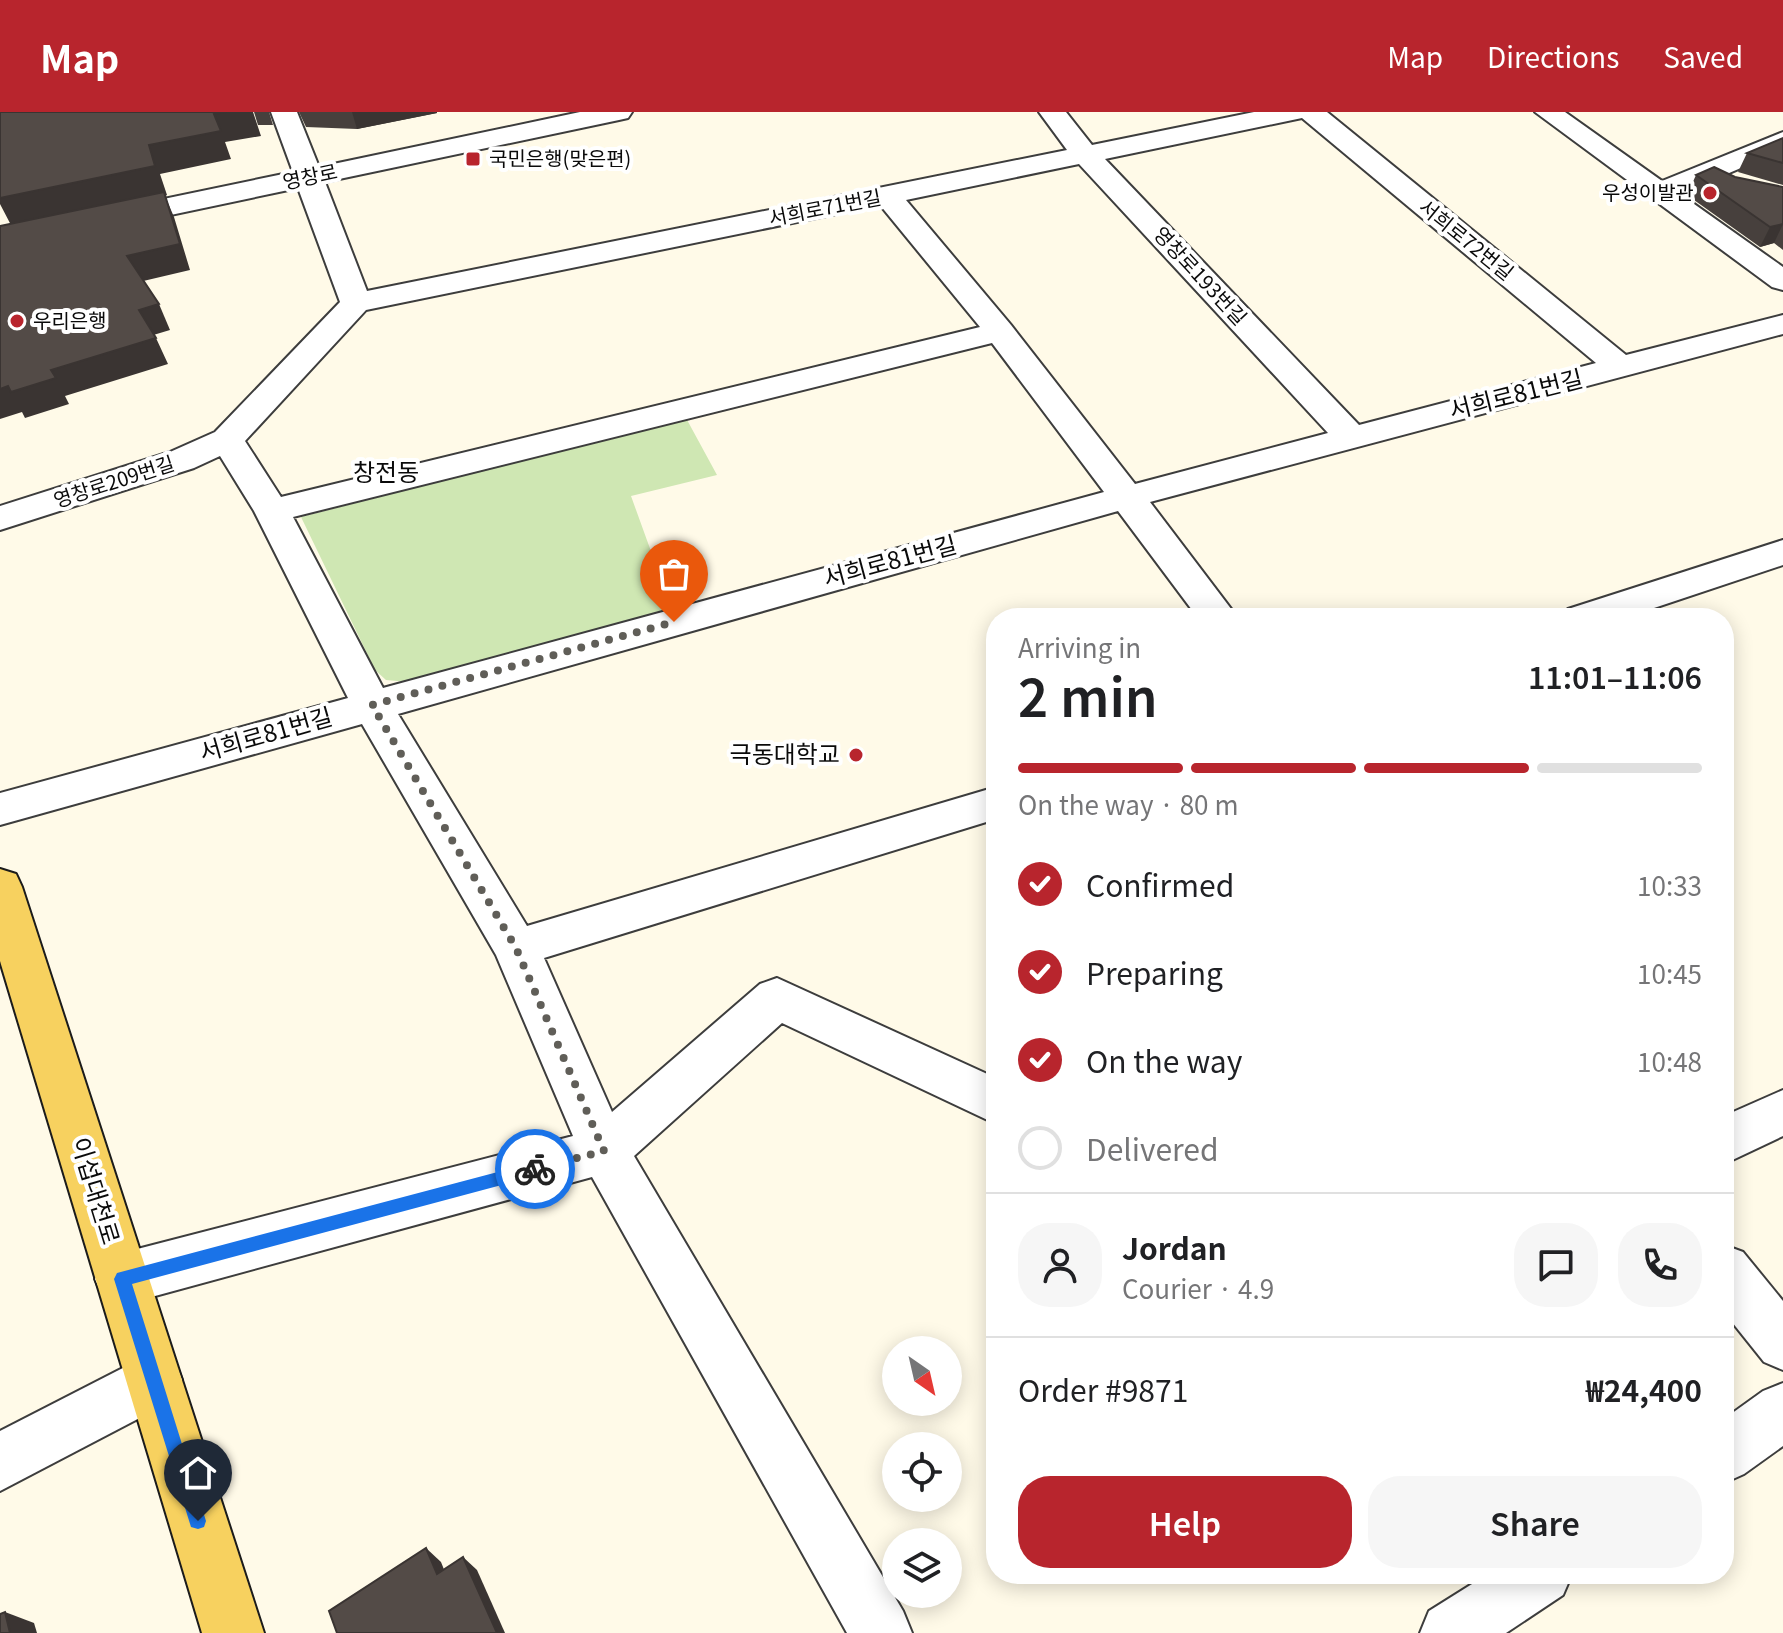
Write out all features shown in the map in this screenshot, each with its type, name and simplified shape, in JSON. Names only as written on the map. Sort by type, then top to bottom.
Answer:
[{"type":"main road","name":"이섭대천로","points":[[0,887],[233,1633]]},
{"type":"street","points":[[284,112],[356,303],[227,440],[272,511],[372,705],[516,948],[604,1151],[881,1633]]},
{"type":"street","name":"영창로","points":[[0,242],[559,112]]},
{"type":"street","name":"영창로","points":[[0,229],[619,112]]},
{"type":"street","name":"영창로193번길","points":[[1052,112],[1085,154],[1351,437]]},
{"type":"street","name":"서희로71번길","points":[[356,303],[1294,112]]},
{"type":"street","name":"서희로72번길","points":[[1311,112],[1621,368]]},
{"type":"street","points":[[1548,112],[1783,281]]},
{"type":"street","points":[[1659,193],[1783,140]]},
{"type":"street","points":[[1705,173],[1737,187]]},
{"type":"street","points":[[887,195],[1000,332],[1211,608]]},
{"type":"street","name":"서희로81번길","points":[[0,809],[1127,497],[1783,324]]},
{"type":"street","points":[[272,511],[1000,332]]},
{"type":"street","name":"영창로209번길","points":[[0,518],[182,460],[227,440]]},
{"type":"street","points":[[1612,608],[1783,552]]},
{"type":"street","points":[[516,948],[986,806]]},
{"type":"street","points":[[122,1279],[604,1151],[777,998],[986,1097]]},
{"type":"street","points":[[1734,1136],[1783,1112]]},
{"type":"street","points":[[1734,1282],[1783,1343]]},
{"type":"street","points":[[0,1462],[154,1380]]},
{"type":"street","points":[[1734,1447],[1783,1411]]},
{"type":"street","points":[[1451,1633],[1527,1584]]},
{"type":"green space","points":[[686,418],[717,475],[631,496],[674,615],[420,683],[386,680],[375,670],[301,517]]},
{"type":"building","points":[[0,112],[226,112],[214,114],[221,131],[149,145],[155,166],[0,198]]},
{"type":"building","points":[[1783,138],[1783,163],[1747,153]]},
{"type":"building","points":[[1714,167],[1735,177],[1783,187],[1783,224],[1770,227],[1696,175]]},
{"type":"building","points":[[164,192],[180,244],[127,256],[159,304],[139,310],[156,338],[51,370],[56,378],[11,392],[8,386],[0,389],[0,226]]},
{"type":"building","points":[[426,1548],[437,1574],[463,1557],[497,1633],[337,1633],[329,1611]]},
{"type":"building","points":[[5,1612],[10,1633],[0,1633],[0,1614]]},
{"type":"way so far","points":[[535,1169],[604,1151],[516,948],[372,705],[674,622]]},
{"type":"place","name":"국민은행(맞은편)","points":[[473,159]]},
{"type":"place","name":"우성이발관","points":[[1710,193]]},
{"type":"place","name":"우리은행","points":[[17,321]]},
{"type":"place","name":"극동대학교","points":[[856,755]]},
{"type":"district","name":"창전동","points":[[386,473]]},
{"type":"route","points":[[198,1521],[122,1279],[535,1169]]}]
